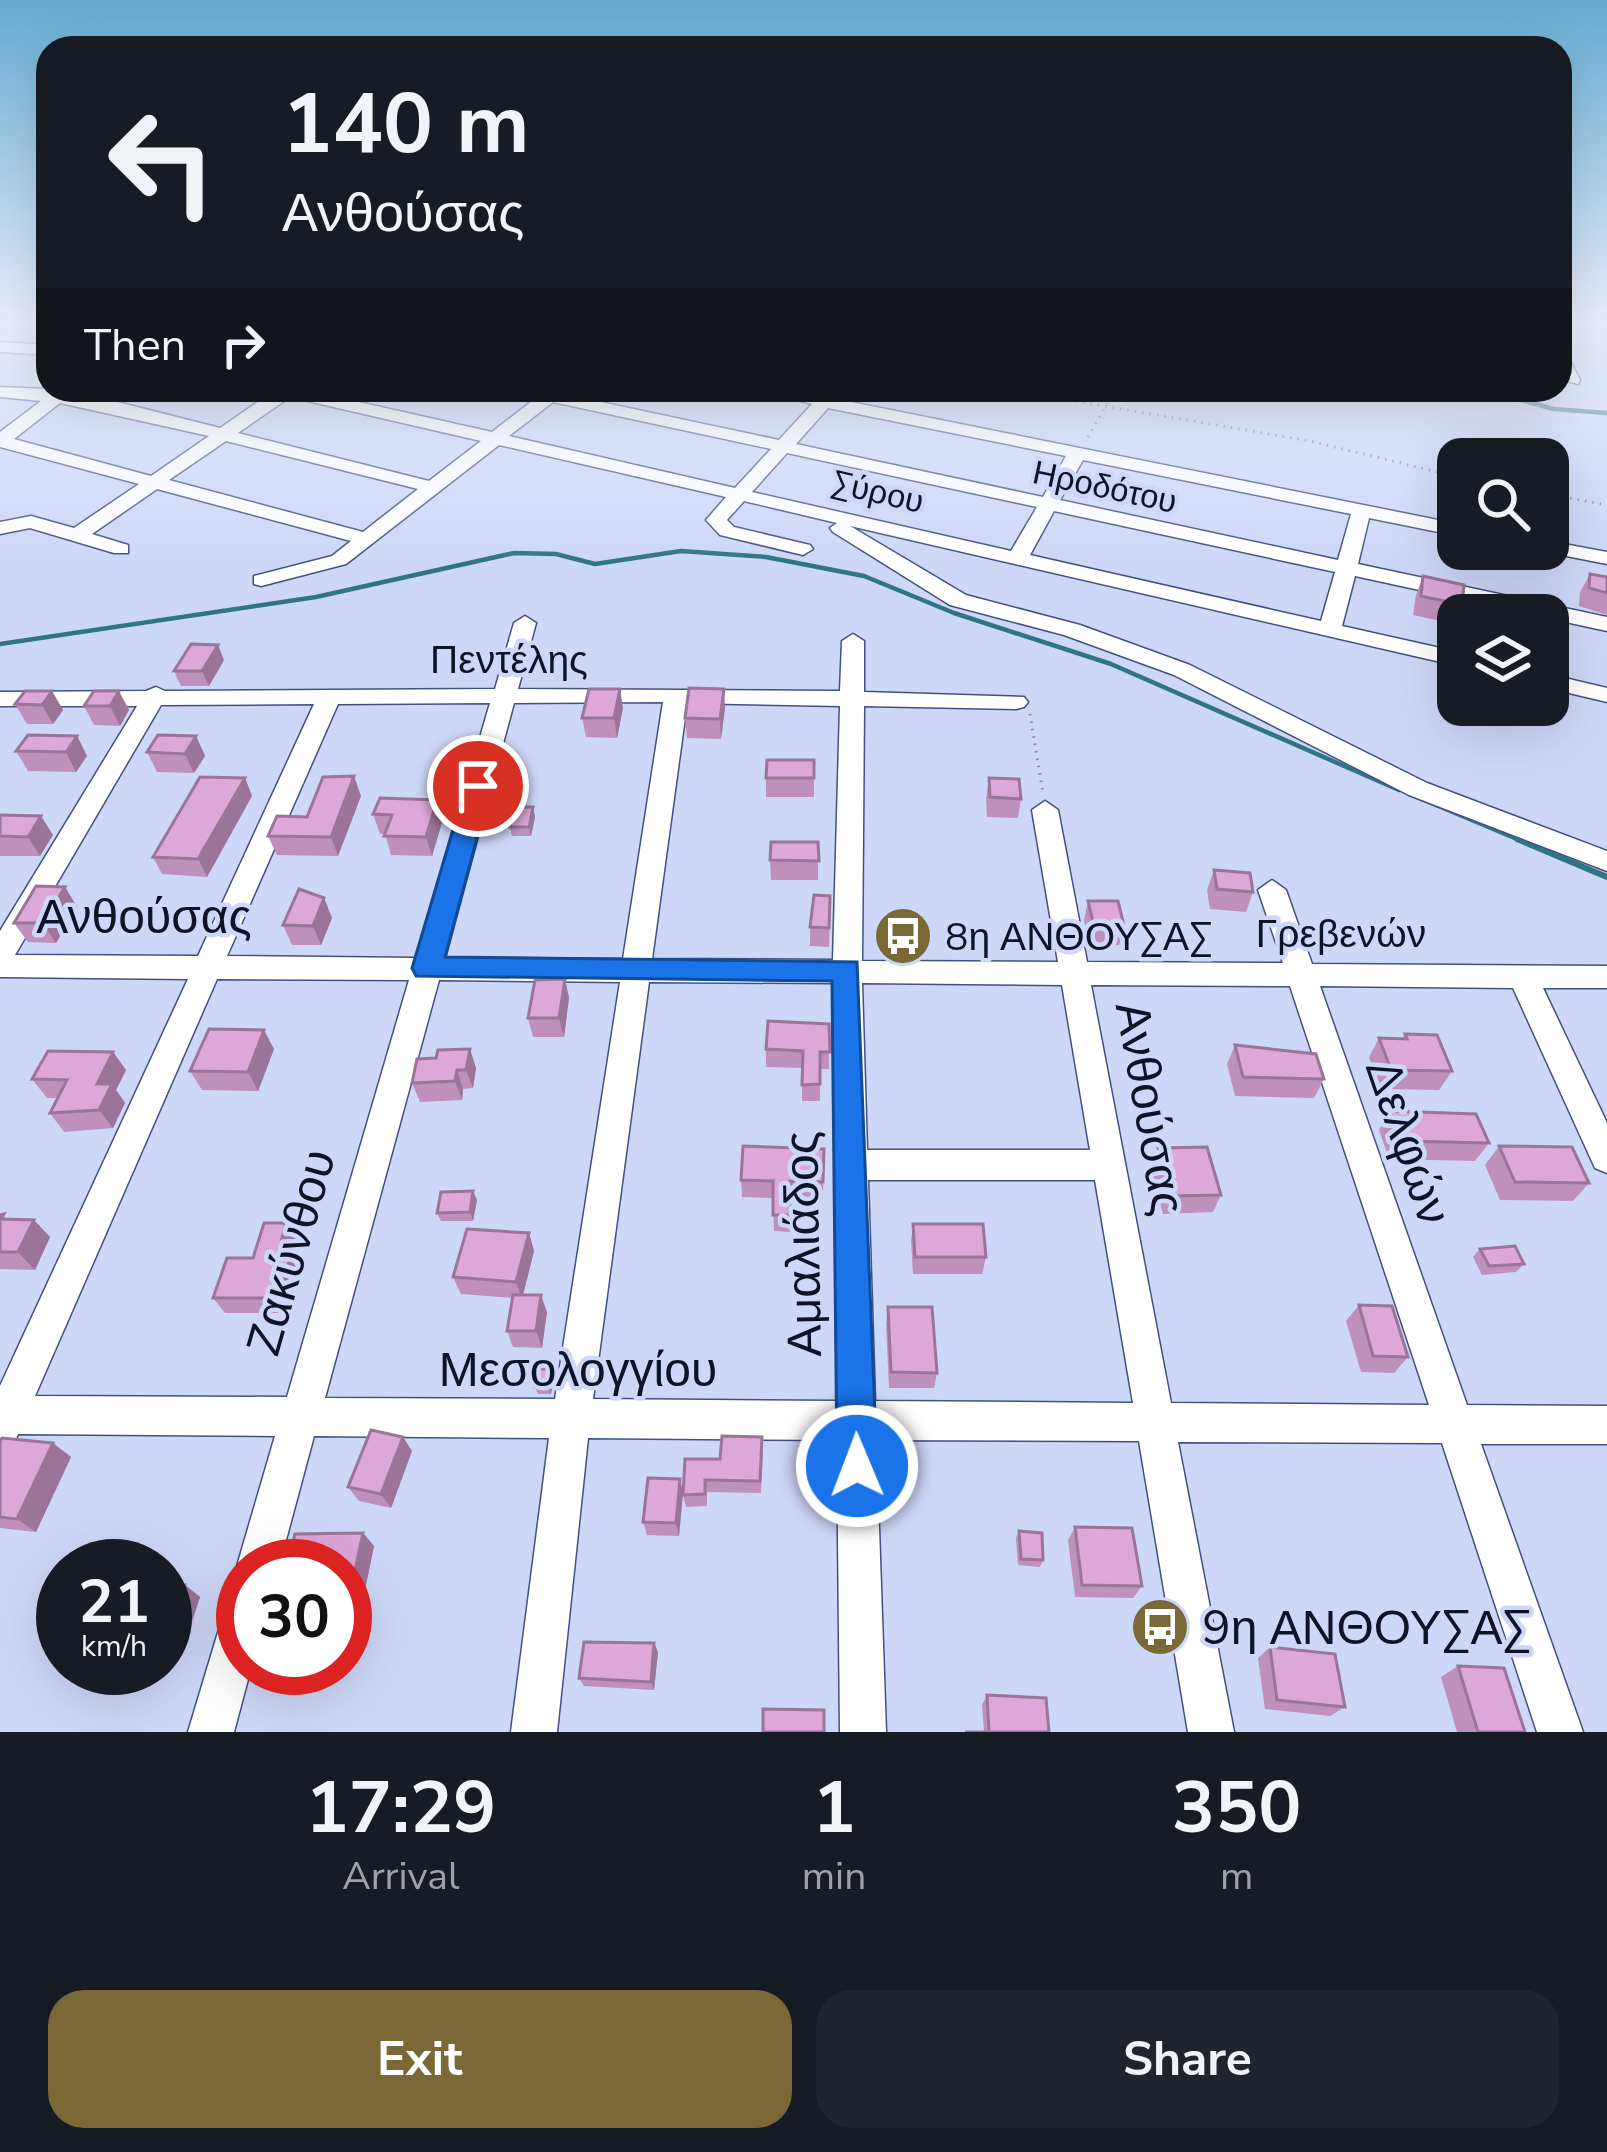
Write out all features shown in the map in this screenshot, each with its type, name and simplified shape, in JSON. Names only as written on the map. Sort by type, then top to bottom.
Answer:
[{"type":"street","points":[[0,441],[50,402]]},
{"type":"street","points":[[99,402],[436,488]]},
{"type":"street","points":[[79,534],[269,402]]},
{"type":"street","name":"Σύρου","points":[[337,402],[1437,654]]},
{"type":"street","points":[[261,580],[339,560],[542,402]]},
{"type":"street","name":"Ηροδότου","points":[[593,402],[1607,624]]},
{"type":"street","points":[[803,549],[718,526],[719,513],[824,402]]},
{"type":"street","points":[[856,402],[1077,453],[1437,526]]},
{"type":"street","points":[[0,441],[367,539]]},
{"type":"street","points":[[1018,556],[1077,453]]},
{"type":"street","points":[[766,500],[767,511],[858,536],[958,600],[1072,630],[1182,670],[1402,782],[1607,861]]},
{"type":"street","points":[[1330,629],[1361,512]]},
{"type":"street","points":[[0,528],[31,522],[121,548]]},
{"type":"street","points":[[1569,551],[1607,558]]},
{"type":"street","name":"Ζακύνθου","points":[[266,1539],[524,623]]},
{"type":"street","name":"Αμαλιάδος","points":[[854,641],[847,970],[863,1732]]},
{"type":"street","points":[[1569,686],[1607,695]]},
{"type":"street","points":[[0,956],[156,694]]},
{"type":"street","name":"Πεντέλης","points":[[1,699],[156,694],[851,695],[1016,702]]},
{"type":"street","points":[[2,1420],[330,694]]},
{"type":"street","points":[[534,1732],[632,969],[676,695]]},
{"type":"street","points":[[1045,810],[1074,970]]},
{"type":"street","name":"Δελφών","points":[[1272,890],[1456,1423]]},
{"type":"street","name":"Ανθούσας","points":[[0,966],[1074,970],[1211,1732]]},
{"type":"street","name":"Γρεβενών","points":[[1074,970],[1607,977]]},
{"type":"street","points":[[1521,973],[1607,1157]]},
{"type":"street","points":[[851,1165],[1109,1166]]},
{"type":"street","name":"Μεσολογγίου","points":[[2,1420],[1155,1422]]},
{"type":"street","points":[[1155,1422],[1607,1425]]},
{"type":"street","points":[[1456,1423],[1560,1732]]},
{"type":"street","points":[[211,1732],[221,1695]]},
{"type":"path","points":[[1072,402],[1310,441],[1437,471]]},
{"type":"path","points":[[1077,453],[1111,402]]},
{"type":"path","points":[[1569,498],[1607,505]]},
{"type":"path","points":[[1016,702],[1030,713],[1045,810]]},
{"type":"building","points":[[1590,574],[1607,577],[1607,593],[1589,588]]},
{"type":"building","points":[[1423,576],[1464,585],[1463,594],[1437,594],[1437,600],[1421,596]]},
{"type":"building","points":[[191,644],[218,645],[202,671],[174,671]]},
{"type":"building","points":[[689,688],[724,689],[720,719],[685,718]]},
{"type":"building","points":[[589,689],[620,689],[614,718],[582,718]]},
{"type":"building","points":[[25,691],[52,691],[42,705],[15,704]]},
{"type":"building","points":[[94,691],[119,691],[110,706],[84,706]]},
{"type":"building","points":[[28,735],[77,736],[66,752],[16,751]]},
{"type":"building","points":[[158,735],[196,736],[185,754],[147,752]]},
{"type":"building","points":[[767,760],[814,760],[814,778],[766,778]]},
{"type":"building","points":[[354,776],[331,837],[268,836],[277,816],[307,817],[323,777]]},
{"type":"building","points":[[200,777],[245,778],[198,859],[153,857]]},
{"type":"building","points":[[989,778],[1019,779],[1021,799],[990,797]]},
{"type":"building","points":[[380,798],[437,800],[426,837],[384,836],[392,815],[373,814]]},
{"type":"building","points":[[515,807],[533,807],[529,827],[510,827]]},
{"type":"building","points":[[0,815],[41,816],[28,837],[0,836]]},
{"type":"building","points":[[771,842],[818,842],[819,861],[770,860]]},
{"type":"building","points":[[1214,870],[1250,873],[1253,892],[1217,889]]},
{"type":"building","points":[[36,886],[65,887],[43,923],[14,923]]},
{"type":"building","points":[[299,889],[324,898],[313,926],[283,925]]},
{"type":"building","points":[[814,895],[830,896],[829,928],[810,927]]},
{"type":"building","points":[[1088,901],[1118,901],[1124,926],[1094,926]]},
{"type":"building","points":[[565,979],[559,1018],[528,1018],[535,980]]},
{"type":"building","points":[[768,1021],[829,1024],[830,1052],[820,1052],[820,1084],[802,1085],[803,1051],[766,1049]]},
{"type":"building","points":[[209,1029],[264,1030],[248,1072],[190,1071]]},
{"type":"building","points":[[1405,1034],[1437,1035],[1452,1071],[1391,1070],[1379,1038],[1407,1039]]},
{"type":"building","points":[[1235,1045],[1316,1054],[1324,1079],[1243,1077]]},
{"type":"building","points":[[470,1049],[466,1070],[457,1070],[455,1081],[412,1083],[417,1059],[436,1058],[438,1050]]},
{"type":"building","points":[[48,1051],[113,1052],[97,1084],[112,1084],[99,1110],[50,1113],[67,1080],[32,1079]]},
{"type":"building","points":[[1390,1111],[1476,1114],[1489,1143],[1401,1141]]},
{"type":"building","points":[[743,1146],[824,1149],[823,1182],[790,1181],[790,1215],[773,1215],[773,1181],[741,1180]]},
{"type":"building","points":[[1499,1146],[1572,1147],[1589,1183],[1515,1182]]},
{"type":"building","points":[[1207,1147],[1221,1195],[1170,1196],[1158,1148]]},
{"type":"building","points":[[473,1191],[470,1212],[437,1213],[441,1192]]},
{"type":"building","points":[[4,1214],[1,1219],[34,1220],[18,1252],[0,1252],[0,1215]]},
{"type":"building","points":[[264,1223],[286,1223],[277,1258],[290,1258],[278,1298],[213,1298],[227,1258],[253,1258]]},
{"type":"building","points":[[913,1224],[983,1224],[986,1257],[915,1257]]},
{"type":"building","points":[[467,1229],[529,1233],[516,1282],[453,1277]]},
{"type":"building","points":[[1515,1246],[1524,1264],[1489,1266],[1480,1249]]},
{"type":"building","points":[[513,1295],[541,1295],[536,1331],[507,1331]]},
{"type":"building","points":[[1359,1305],[1392,1306],[1408,1357],[1373,1356]]},
{"type":"building","points":[[888,1307],[932,1307],[937,1373],[891,1372]]},
{"type":"building","points":[[537,1369],[551,1369],[548,1387],[535,1387]]},
{"type":"building","points":[[371,1430],[403,1437],[381,1494],[348,1487]]},
{"type":"building","points":[[722,1436],[762,1437],[760,1481],[705,1480],[705,1494],[683,1495],[685,1459],[720,1459]]},
{"type":"building","points":[[2,1438],[53,1443],[17,1519],[0,1517]]},
{"type":"building","points":[[648,1478],[680,1479],[676,1523],[643,1522]]},
{"type":"building","points":[[1075,1527],[1132,1528],[1142,1586],[1082,1585]]},
{"type":"building","points":[[1019,1531],[1042,1533],[1043,1560],[1021,1559]]},
{"type":"building","points":[[363,1533],[362,1539],[294,1539],[295,1534]]},
{"type":"building","points":[[584,1642],[654,1643],[651,1682],[579,1678]]},
{"type":"building","points":[[1270,1647],[1335,1654],[1345,1707],[1277,1700]]},
{"type":"building","points":[[1458,1666],[1504,1668],[1525,1732],[1478,1732]]},
{"type":"building","points":[[987,1695],[1046,1698],[1049,1732],[989,1732]]},
{"type":"building","points":[[763,1709],[824,1710],[824,1732],[763,1732]]},
{"type":"waterway","points":[[1528,402],[1607,413]]},
{"type":"waterway","points":[[0,644],[316,597],[514,553],[556,554],[595,564],[681,551],[766,557],[864,576],[954,613],[1111,664],[1399,790]]},
{"type":"waterway","points":[[1417,797],[1524,842]]},
{"type":"waterway","points":[[1517,839],[1607,877]]},
{"type":"place","name":"8η ΑΝΘΟΥΣΑΣ","points":[[903,936]]},
{"type":"place","name":"9η ΑΝΘΟΥΣΑΣ","points":[[1160,1627]]},
{"type":"route","points":[[478,786],[427,968],[847,970],[857,1466]]}]
